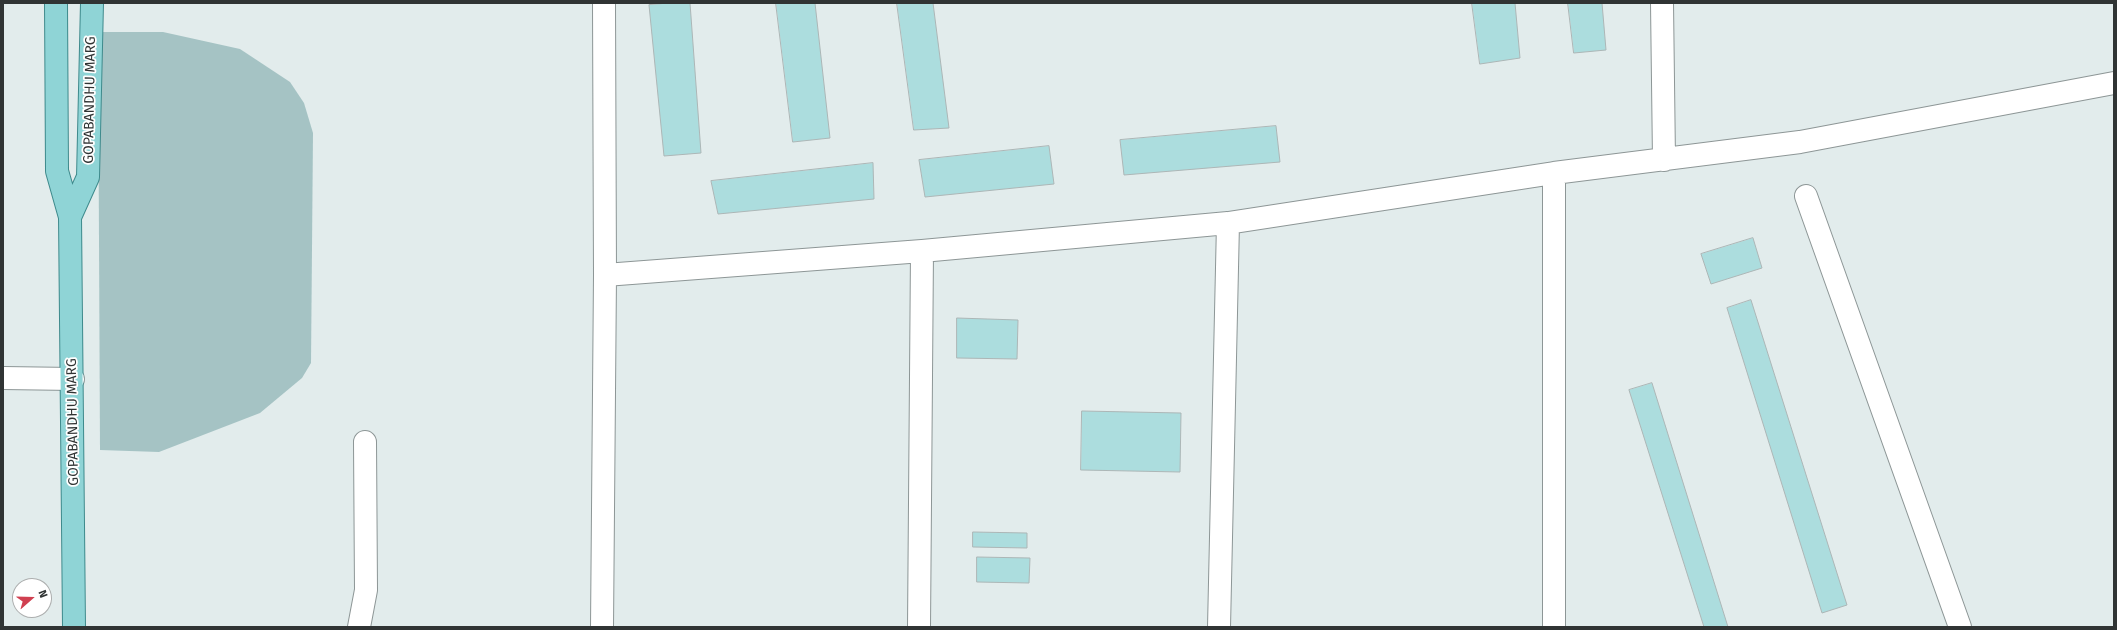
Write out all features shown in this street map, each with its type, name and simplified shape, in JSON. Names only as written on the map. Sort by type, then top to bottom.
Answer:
[{"type":"main road","name":"GOPABANDHU MARG","points":[[56,3],[57,171],[70,217],[73,379],[74,627]]},
{"type":"main road","name":"GOPABANDHU MARG","points":[[70,217],[88,177],[92,3]]},
{"type":"street","points":[[602,627],[605,275],[604,3]]},
{"type":"street","points":[[1662,3],[1664,160]]},
{"type":"street","points":[[605,275],[922,251],[1228,223],[1554,173],[1800,142],[2114,83]]},
{"type":"street","points":[[1554,173],[1554,627]]},
{"type":"street","points":[[1806,196],[1960,627]]},
{"type":"street","points":[[1219,627],[1228,223]]},
{"type":"street","points":[[919,627],[922,251]]},
{"type":"street","points":[[3,378],[73,379]]},
{"type":"street","points":[[359,627],[366,590],[365,442]]},
{"type":"shaded area","points":[[98,32],[163,32],[240,49],[290,82],[304,103],[313,133],[311,363],[302,378],[260,413],[159,452],[100,450]]},
{"type":"building","points":[[690,3],[701,153],[664,156],[649,5]]},
{"type":"building","points":[[776,3],[815,3],[830,138],[793,142]]},
{"type":"building","points":[[897,3],[933,3],[949,128],[914,130]]},
{"type":"building","points":[[1472,3],[1515,3],[1520,58],[1480,64]]},
{"type":"building","points":[[1568,3],[1602,3],[1606,50],[1574,53]]},
{"type":"building","points":[[1276,126],[1280,162],[1124,175],[1120,140]]},
{"type":"building","points":[[1049,146],[1054,184],[925,197],[919,160]]},
{"type":"building","points":[[873,163],[874,199],[718,214],[711,181]]},
{"type":"building","points":[[1753,238],[1762,268],[1711,284],[1701,254]]},
{"type":"building","points":[[1751,300],[1847,605],[1822,613],[1727,308]]},
{"type":"building","points":[[957,318],[1018,320],[1017,359],[957,358]]},
{"type":"building","points":[[1652,383],[1728,627],[1704,627],[1629,390]]},
{"type":"building","points":[[1082,411],[1181,413],[1180,472],[1081,470]]},
{"type":"building","points":[[973,532],[1027,533],[1027,548],[973,547]]},
{"type":"building","points":[[977,557],[1030,558],[1029,583],[977,582]]}]
